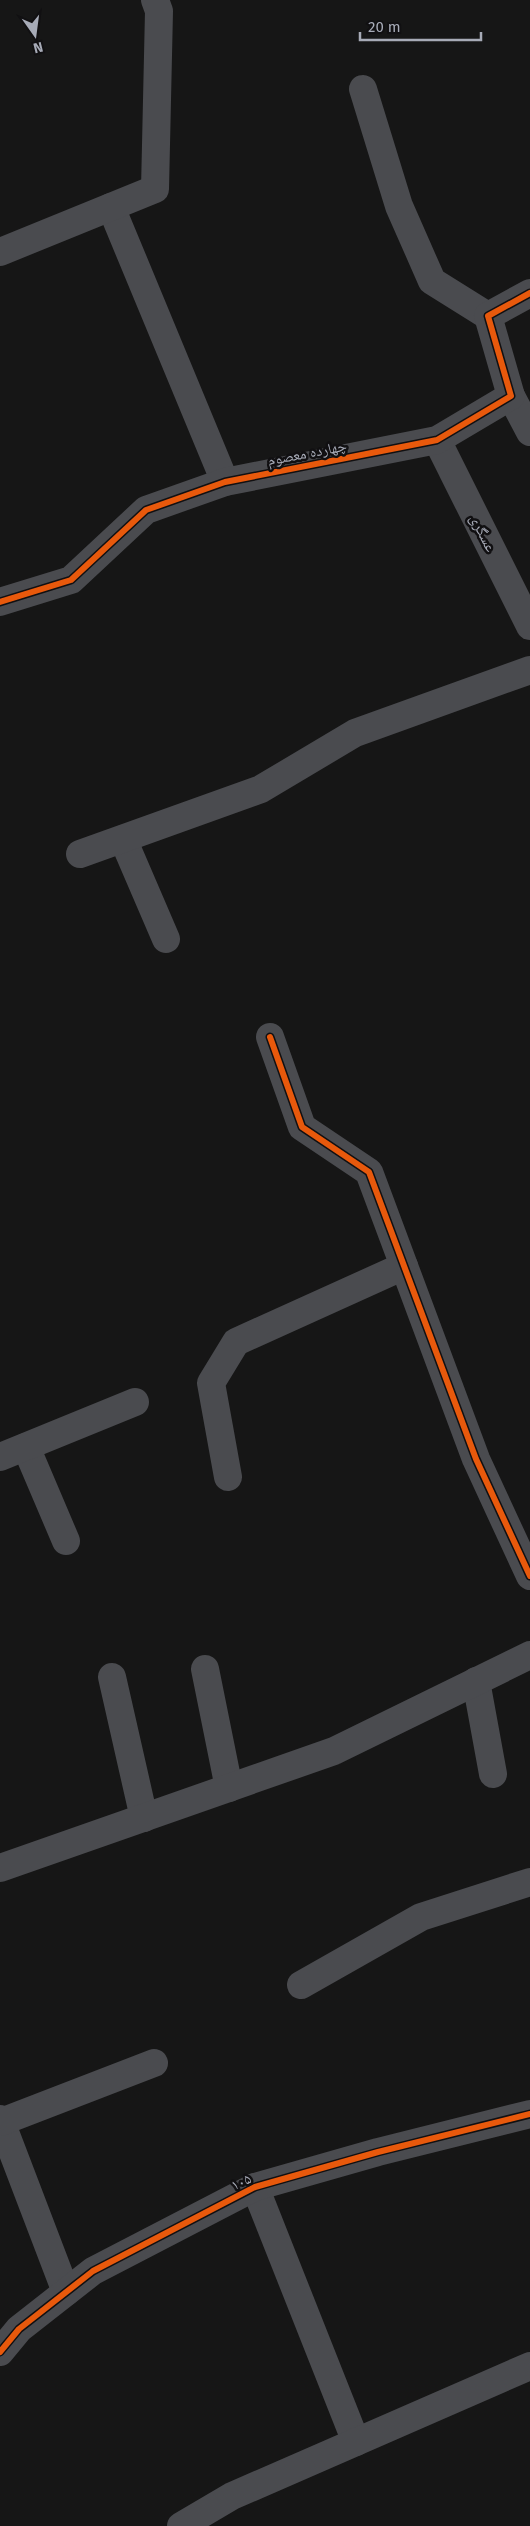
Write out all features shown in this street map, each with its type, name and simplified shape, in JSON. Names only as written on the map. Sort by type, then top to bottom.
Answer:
[{"type":"street","points":[[0,252],[154,189],[159,11],[155,0]]},
{"type":"street","points":[[363,89],[399,206],[432,280],[488,316],[511,396],[530,432]]},
{"type":"street","points":[[112,207],[225,482]]},
{"type":"street","points":[[488,316],[530,293]]},
{"type":"street","name":"چهارده معصوم","points":[[0,602],[71,580],[146,510],[225,482],[437,440],[511,396]]},
{"type":"street","name":"عسگری","points":[[437,440],[530,626]]},
{"type":"street","points":[[80,854],[261,789],[355,733],[530,670]]},
{"type":"street","points":[[123,839],[166,939]]},
{"type":"street","points":[[270,1037],[302,1127],[369,1172],[476,1459],[530,1576]]},
{"type":"street","points":[[228,1477],[211,1383],[236,1342],[404,1266]]},
{"type":"street","points":[[0,1457],[136,1402]]},
{"type":"street","points":[[26,1447],[66,1541]]},
{"type":"street","points":[[0,1868],[334,1751],[530,1655]]},
{"type":"street","points":[[205,1669],[229,1788]]},
{"type":"street","points":[[112,1677],[144,1818]]},
{"type":"street","points":[[476,1682],[493,1774]]},
{"type":"street","points":[[301,1985],[421,1917],[530,1882]]},
{"type":"street","points":[[66,2292],[0,2121],[154,2063]]},
{"type":"street","name":"۱۰۵","points":[[0,2352],[19,2329],[93,2271],[255,2187],[378,2152],[530,2114]]},
{"type":"street","points":[[255,2187],[356,2442]]},
{"type":"street","points":[[181,2526],[232,2496],[530,2366]]},
{"type":"cycle path","points":[[0,602],[71,580],[146,510],[225,482],[437,440],[511,396],[488,316],[530,293]]},
{"type":"cycle path","points":[[270,1037],[302,1127],[369,1172],[476,1459],[530,1576]]},
{"type":"cycle path","points":[[0,2352],[19,2329],[93,2271],[255,2187],[378,2152],[530,2114]]}]
